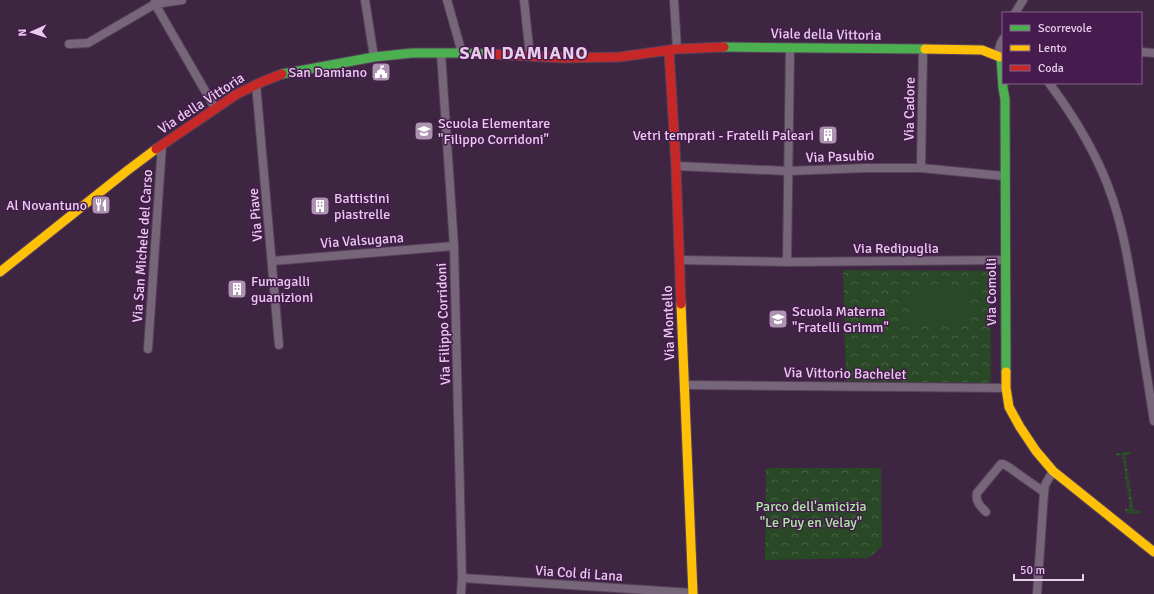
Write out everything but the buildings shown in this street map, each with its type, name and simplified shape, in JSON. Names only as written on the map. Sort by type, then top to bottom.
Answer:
[{"type":"street","points":[[69,44],[88,43],[155,2],[182,0]]},
{"type":"street","points":[[365,0],[374,58]]},
{"type":"street","points":[[447,0],[462,53]]},
{"type":"street","points":[[524,0],[530,56]]},
{"type":"street","name":"Via Montello","points":[[674,0],[673,50],[676,166],[693,594]]},
{"type":"street","points":[[155,2],[215,108]]},
{"type":"street","points":[[1016,12],[1022,2]]},
{"type":"street","points":[[1021,12],[1022,2]]},
{"type":"street","name":"Viale della Vittoria","points":[[982,50],[1002,41]]},
{"type":"street","name":"Via Comolli","points":[[1002,41],[999,50],[1002,59],[1002,84],[1005,98],[1004,176],[1006,260],[1006,388],[1009,407],[1036,451],[1053,471],[1154,552]]},
{"type":"street","name":"Viale della Vittoria","points":[[673,50],[724,47],[982,50],[1002,59]]},
{"type":"street","points":[[787,262],[790,48]]},
{"type":"street","name":"Via Cadore","points":[[921,168],[923,49]]},
{"type":"street","name":"Via della Vittoria","points":[[0,272],[162,145],[237,94],[256,84],[282,74],[412,53],[462,53],[530,56],[555,61],[619,57],[673,50]]},
{"type":"street","points":[[1142,52],[1154,53]]},
{"type":"street","name":"Via Filippo Corridoni","points":[[441,53],[454,246],[462,578],[461,594]]},
{"type":"street","name":"Via Piave","points":[[256,84],[279,344]]},
{"type":"street","name":"Via Comolli","points":[[1005,98],[1009,84]]},
{"type":"street","points":[[1050,84],[1073,117],[1090,146],[1104,176],[1117,212],[1126,244],[1154,421]]},
{"type":"street","name":"Via San Michele del Carso","points":[[148,349],[162,145]]},
{"type":"street","name":"Via Pasubio","points":[[676,166],[788,171],[866,168],[921,168],[1004,176]]},
{"type":"street","name":"Via Valsugana","points":[[272,260],[454,246]]},
{"type":"street","name":"Via Redipuglia","points":[[680,260],[787,262],[1006,260]]},
{"type":"street","name":"Via Vittorio Bachelet","points":[[685,385],[1006,388]]},
{"type":"street","points":[[986,512],[978,502],[976,497],[977,493],[1001,464],[1007,466],[1044,492]]},
{"type":"street","points":[[1037,594],[1044,492],[1045,485],[1053,471]]},
{"type":"street","name":"Via Col di Lana","points":[[462,578],[693,594]]},
{"type":"green space","points":[[843,270],[990,271],[991,383],[846,381]]},
{"type":"green space","points":[[910,289],[969,289],[968,324],[910,324]]},
{"type":"green space","points":[[1131,451],[1131,454],[1125,455],[1134,511],[1140,510],[1141,513],[1133,514],[1127,513],[1124,509],[1130,508],[1122,455],[1116,456],[1115,454]]},
{"type":"green space","name":"Parco dell'amicizia \"Le Puy en Velay\"","points":[[766,468],[881,468],[882,546],[869,558],[765,560]]},
{"type":"traffic: fast","points":[[724,47],[925,49]]},
{"type":"traffic: fast","points":[[282,74],[374,57],[412,53],[489,54]]},
{"type":"traffic: fast","points":[[1001,59],[1002,74]]},
{"type":"traffic: fast","points":[[1003,84],[1005,99],[1006,372]]},
{"type":"traffic: slow","points":[[925,49],[982,50],[1000,57]]},
{"type":"traffic: slow","points":[[0,272],[156,149]]},
{"type":"traffic: slow","points":[[681,304],[693,594]]},
{"type":"traffic: slow","points":[[1006,372],[1006,388],[1009,407],[1036,451],[1053,471],[1154,552]]},
{"type":"traffic: jam","points":[[489,54],[564,58],[619,57],[677,49],[724,47]]},
{"type":"traffic: jam","points":[[669,50],[676,166],[681,304]]},
{"type":"traffic: jam","points":[[156,149],[237,94],[282,74]]},
{"type":"place","name":"San Damiano","points":[[381,72]]},
{"type":"place","name":"Scuola Elementare \"Filippo Corridoni\"","points":[[424,131]]},
{"type":"place","name":"Vetri temprati - Fratelli Paleari","points":[[828,135]]},
{"type":"place","name":"Al Novantuno","points":[[101,205]]},
{"type":"place","name":"Battistini piastrelle","points":[[320,206]]},
{"type":"place","name":"Fumagalli guanizioni","points":[[237,289]]},
{"type":"place","name":"Scuola Materna \"Fratelli Grimm\"","points":[[778,319]]},
{"type":"district","name":"SAN DAMIANO","points":[[524,53]]}]
